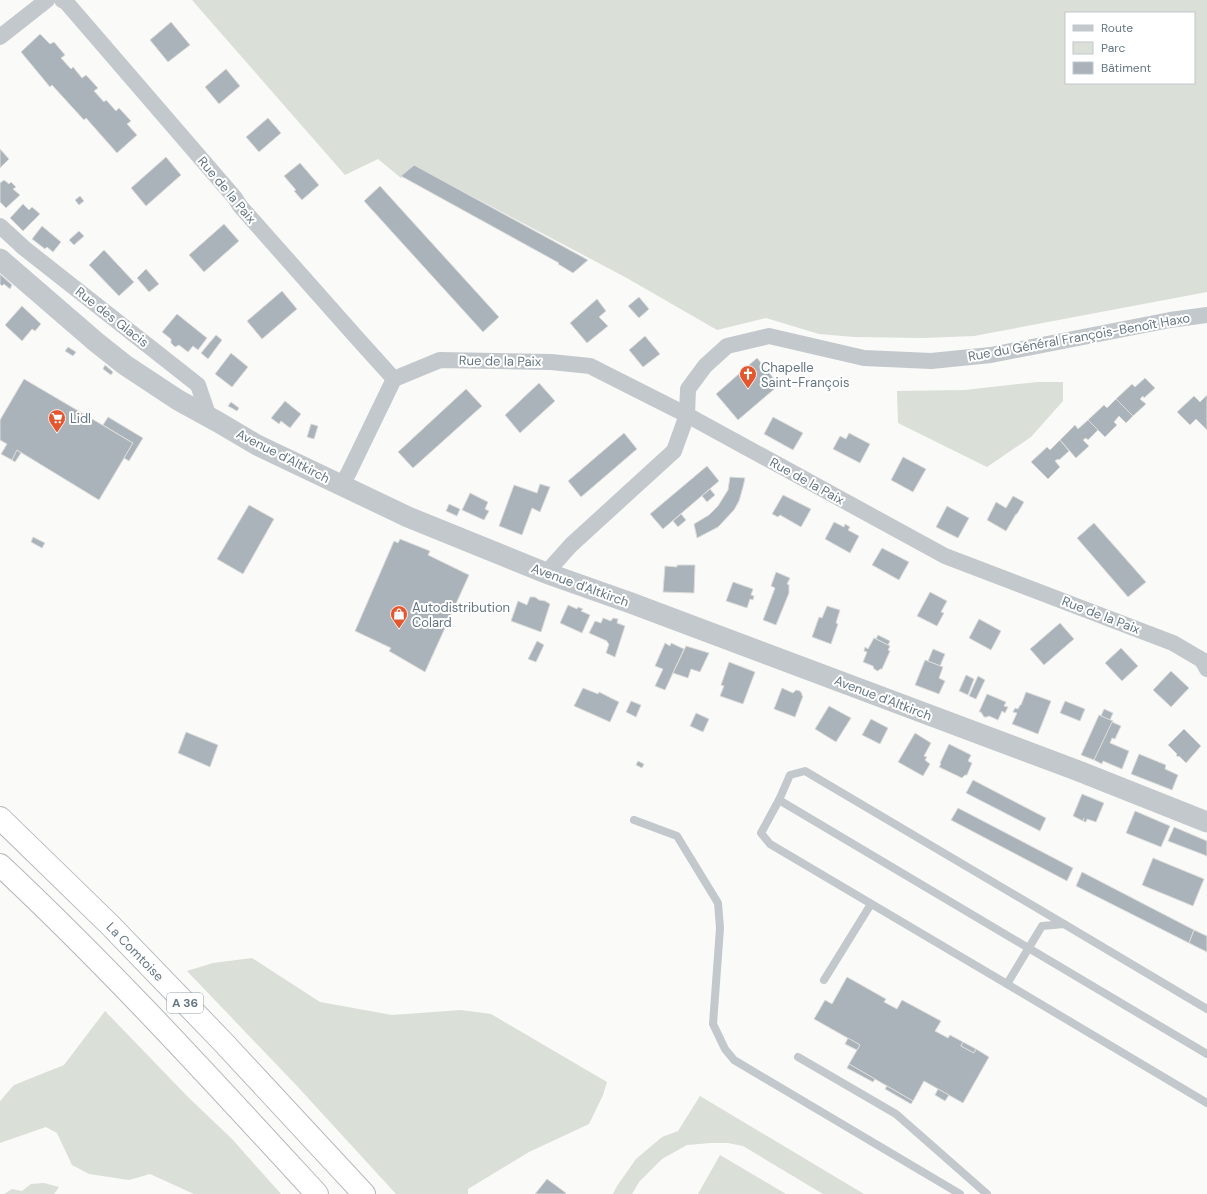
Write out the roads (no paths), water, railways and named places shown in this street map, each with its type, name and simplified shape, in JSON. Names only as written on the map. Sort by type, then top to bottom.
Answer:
[{"type":"highway","name":"La Comtoise","points":[[0,818],[110,925],[222,1040],[364,1194]]},
{"type":"highway","name":"A 36","points":[[0,865],[77,939],[183,1049],[317,1194]]},
{"type":"street","points":[[0,37],[47,0]]},
{"type":"street","name":"Rue de la Paix","points":[[62,0],[66,2],[235,198],[240,206],[394,379],[440,360],[551,362],[590,366],[686,416],[945,556],[1174,643],[1202,660],[1207,669]]},
{"type":"street","name":"Rue des Glacis","points":[[0,226],[24,248],[198,385],[209,417]]},
{"type":"street","name":"Avenue d'Altkirch","points":[[0,259],[96,342],[126,365],[178,400],[257,445],[408,517],[546,573],[1054,762],[1207,821]]},
{"type":"street","name":"Rue du Général François-Benoît Haxo","points":[[546,573],[571,545],[674,451],[686,416],[688,389],[705,366],[727,346],[769,336],[864,358],[931,360],[991,355],[1170,320],[1207,315]]},
{"type":"street","points":[[341,485],[348,474],[394,379]]},
{"type":"lane","points":[[1207,1009],[805,771],[790,775],[779,800],[761,833],[770,844],[1207,1103]]},
{"type":"lane","points":[[779,800],[1207,1054]]},
{"type":"lane","points":[[634,820],[677,836],[718,903],[720,928],[713,1024],[725,1049],[734,1060],[960,1194]]},
{"type":"lane","points":[[824,980],[871,904]]},
{"type":"lane","points":[[1007,984],[1042,926],[1064,924]]},
{"type":"lane","points":[[798,1057],[896,1114],[987,1194]]},
{"type":"place","name":"Chapelle Saint-François","points":[[748,389]]},
{"type":"place","name":"Lidl","points":[[57,433]]},
{"type":"place","name":"Autodistribution Colard","points":[[399,629]]}]
